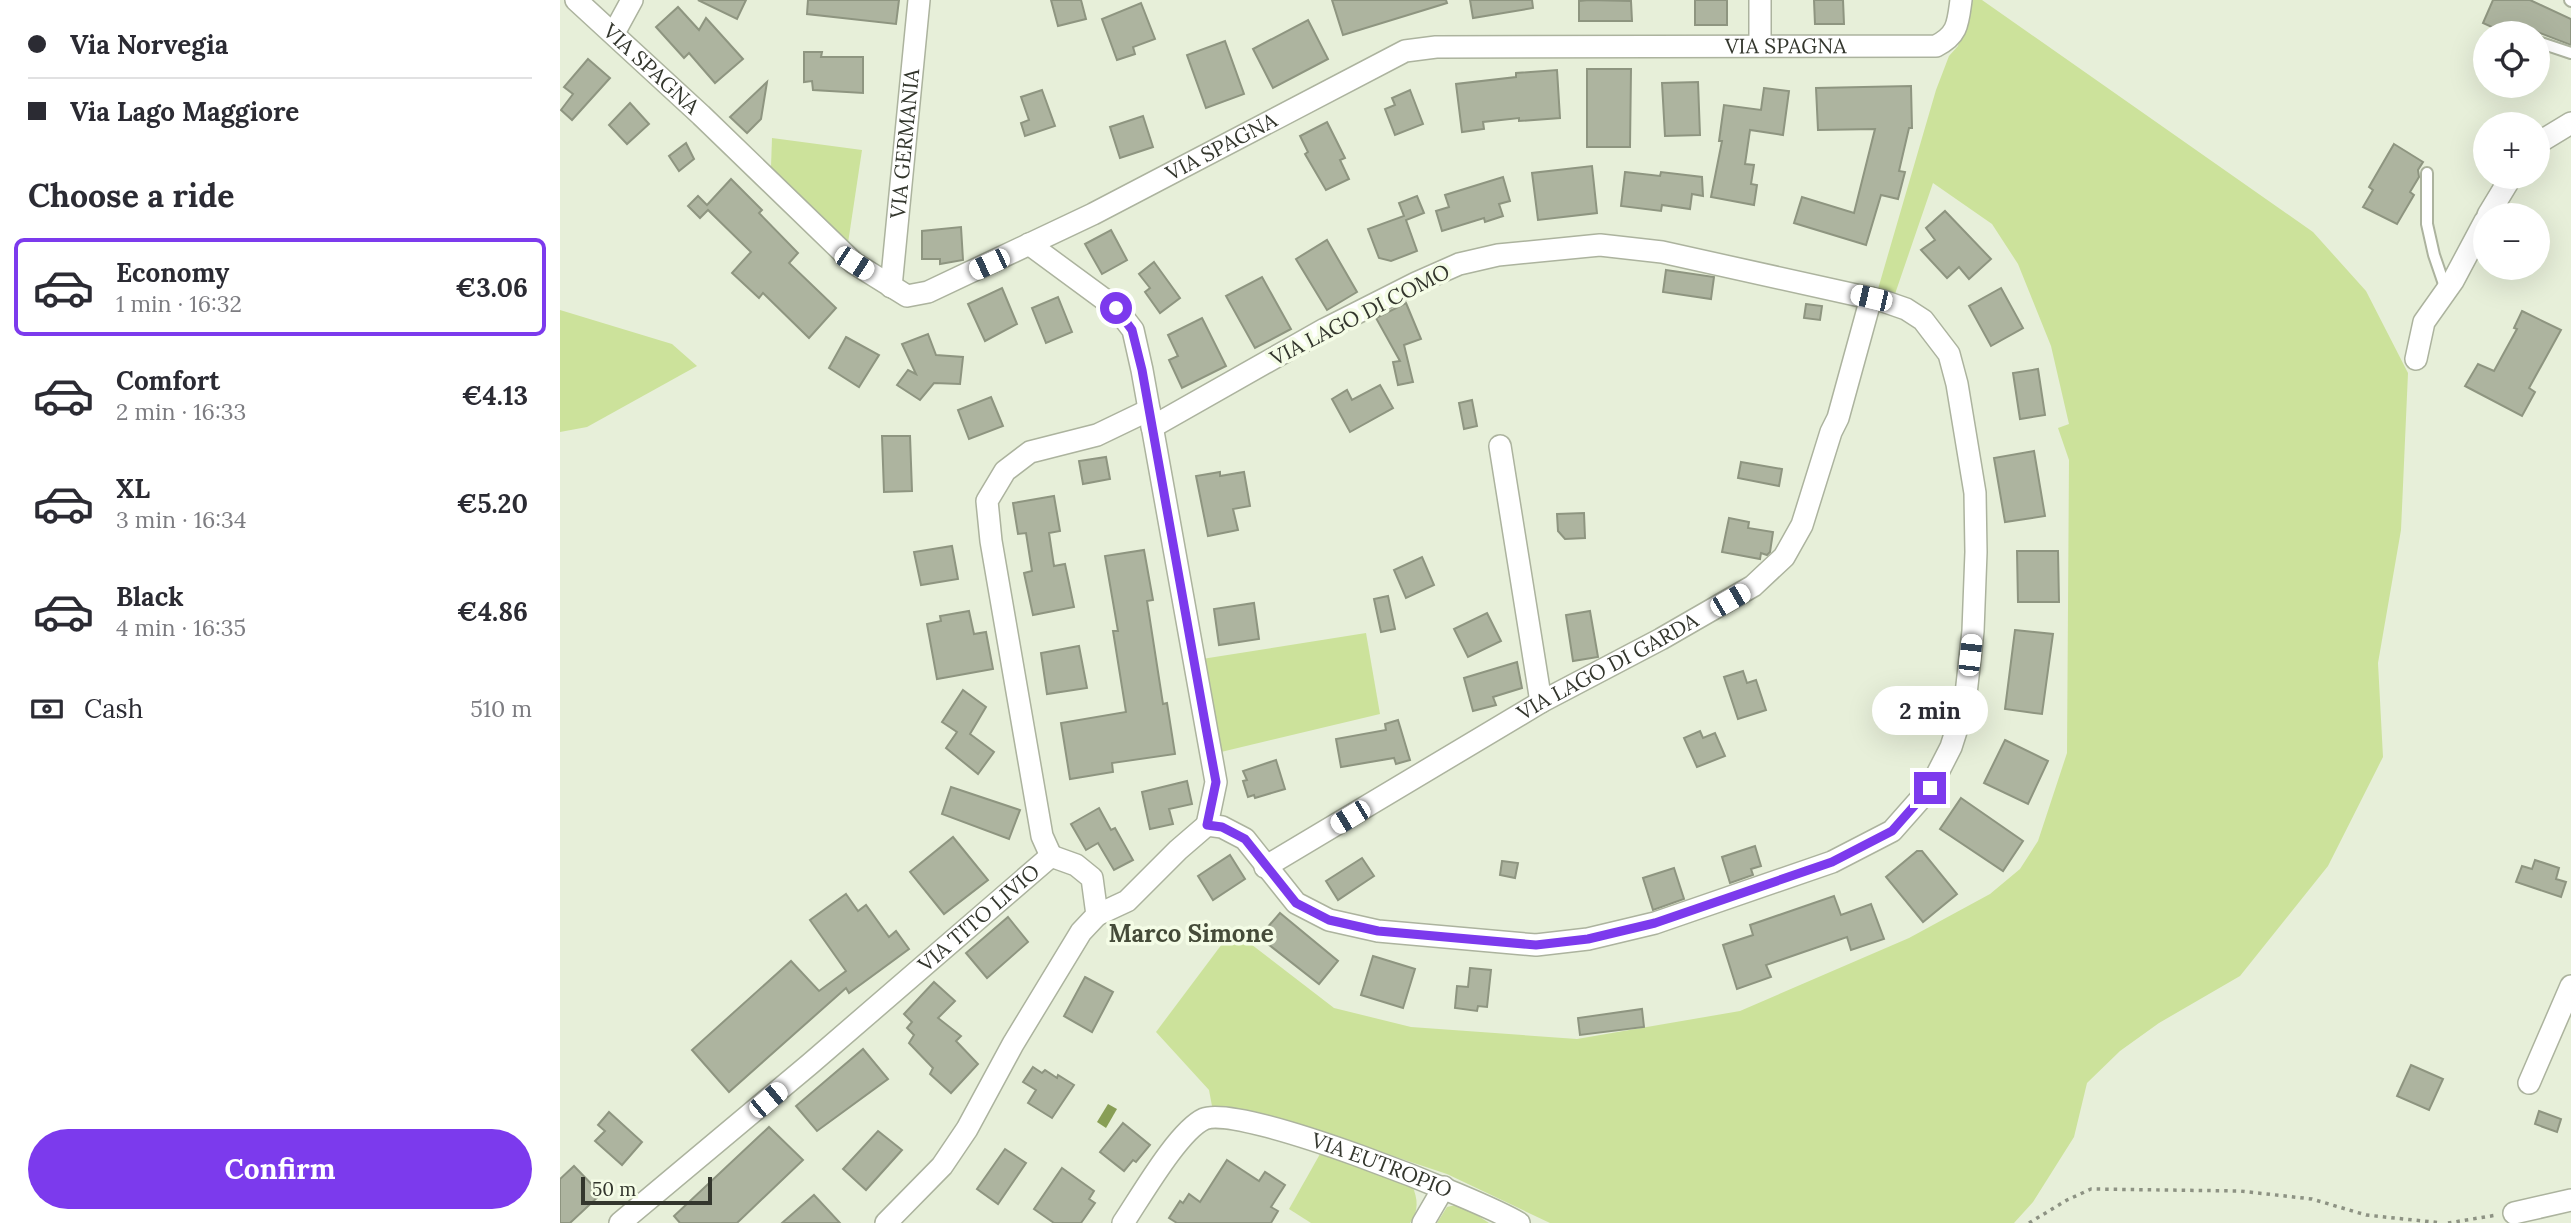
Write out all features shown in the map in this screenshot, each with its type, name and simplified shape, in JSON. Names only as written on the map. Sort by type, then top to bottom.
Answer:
[{"type":"street","name":"VIA SPAGNA","points":[[576,0],[614,33],[854,263],[907,296],[928,292],[1093,214],[1405,51],[1437,47],[1936,46],[1950,39],[1958,22],[1961,0]]},
{"type":"street","points":[[614,33],[632,0]]},
{"type":"street","name":"VIA GERMANIA","points":[[891,287],[919,0]]},
{"type":"street","points":[[1760,0],[1760,46]]},
{"type":"street","points":[[2550,136],[2571,123]]},
{"type":"street","points":[[2416,359],[2424,322],[2473,242]]},
{"type":"street","points":[[887,1223],[942,1166],[967,1129],[1013,1044],[1081,932],[1097,915],[1127,901],[1207,825],[1216,782],[1132,330],[1116,308],[1029,244]]},
{"type":"street","name":"VIA LAGO DI COMO","points":[[1051,856],[1042,836],[991,541],[987,501],[1005,471],[1030,452],[1150,419],[1416,282],[1459,264],[1498,255],[1600,245],[1662,252],[1871,298],[1906,309],[1923,320],[1949,354],[1957,384],[1975,494],[1973,631],[1965,703],[1951,747],[1930,788],[1892,831],[1832,862],[1655,923],[1588,939],[1536,945],[1378,931],[1329,920],[1296,903],[1245,839],[1222,827],[1207,825]]},
{"type":"street","name":"VIA LAGO DI GARDA","points":[[1265,867],[1542,702],[1661,639],[1753,586],[1784,557],[1802,525],[1831,432],[1838,418],[1871,298]]},
{"type":"street","points":[[1500,446],[1542,702]]},
{"type":"street","name":"VIA TITO LIVIO","points":[[620,1223],[810,1065],[1051,856],[1076,865],[1092,878],[1097,915]]},
{"type":"street","points":[[2529,1083],[2571,986]]},
{"type":"street","name":"VIA EUTROPIO","points":[[1123,1223],[1185,1133],[1206,1118],[1241,1118],[1313,1141],[1444,1187],[1519,1223]]},
{"type":"street","points":[[1423,1223],[1444,1187]]},
{"type":"street","points":[[2514,1213],[2571,1200]]},
{"type":"lane","points":[[2550,46],[2571,53]]},
{"type":"lane","points":[[2427,173],[2427,225],[2446,290]]},
{"type":"path","points":[[2029,1223],[2091,1189],[2240,1191],[2312,1199],[2366,1215],[2445,1223],[2514,1213]]},
{"type":"shaded area","points":[[1970,0],[1982,0],[2313,232],[2366,291],[2408,373],[2401,530],[2378,663],[2383,757],[2328,866],[2240,976],[2159,1023],[2120,1051],[2087,1083],[2074,1137],[2033,1202],[2014,1223],[1550,1223],[1447,1174],[1272,1116],[1212,1106],[1209,1090],[1156,1032],[1225,940],[1230,928],[1334,1008],[1411,1027],[1577,1039],[1740,1011],[1909,938],[1990,894],[2020,869],[2038,841],[2067,753],[2069,460],[2058,428],[2069,424],[2051,346],[2018,264],[1992,224],[1933,183],[1895,294],[1878,289],[1936,90],[1949,56],[1958,46]]},
{"type":"shaded area","points":[[772,138],[862,150],[848,243],[771,167]]},
{"type":"shaded area","points":[[560,310],[672,344],[697,366],[587,427],[560,432]]},
{"type":"shaded area","points":[[1366,633],[1380,714],[1221,752],[1202,659]]},
{"type":"shaded area","points":[[1108,1104],[1117,1109],[1106,1128],[1097,1122]]},
{"type":"shaded area","points":[[1320,1154],[1412,1185],[1417,1205],[1410,1223],[1311,1223],[1289,1209]]},
{"type":"shaded area","points":[[1460,1204],[1489,1223],[1437,1223],[1447,1207]]},
{"type":"building","points":[[698,0],[746,0],[737,19]]},
{"type":"building","points":[[808,0],[899,0],[896,24],[807,14]]},
{"type":"building","points":[[1051,0],[1081,0],[1086,19],[1058,26]]},
{"type":"building","points":[[1332,0],[1446,0],[1447,3],[1343,35]]},
{"type":"building","points":[[1470,0],[1532,0],[1533,8],[1473,18]]},
{"type":"building","points":[[1695,0],[1727,0],[1727,25],[1695,25]]},
{"type":"building","points":[[1814,0],[1843,0],[1844,24],[1815,24]]},
{"type":"building","points":[[2493,0],[2530,0],[2571,19],[2571,45],[2550,37],[2550,21],[2484,21]]},
{"type":"building","points":[[1579,1],[1631,1],[1632,21],[1579,21]]},
{"type":"building","points":[[1141,3],[1155,39],[1133,47],[1135,54],[1117,60],[1102,19]]},
{"type":"building","points":[[678,7],[699,30],[706,18],[743,59],[715,83],[689,53],[684,58],[656,27]]},
{"type":"building","points":[[1308,20],[1328,59],[1273,88],[1253,49]]},
{"type":"building","points":[[1225,41],[1244,94],[1206,108],[1187,55]]},
{"type":"building","points":[[804,52],[822,52],[821,57],[863,57],[863,93],[813,90],[812,81],[804,82]]},
{"type":"building","points":[[588,59],[610,78],[572,120],[561,110],[573,94],[564,87]]},
{"type":"building","points":[[1587,69],[1631,69],[1630,147],[1587,147]]},
{"type":"building","points":[[1557,70],[1560,118],[1519,121],[1519,118],[1483,122],[1484,129],[1462,132],[1456,84],[1516,77],[1516,73]]},
{"type":"building","points":[[767,82],[761,119],[747,133],[730,117]]},
{"type":"building","points":[[1698,82],[1700,135],[1665,136],[1662,83]]},
{"type":"building","points":[[1911,86],[1912,128],[1909,128],[1899,171],[1905,172],[1898,199],[1881,195],[1866,245],[1794,223],[1802,197],[1854,213],[1875,129],[1818,130],[1816,88]]},
{"type":"building","points":[[1764,88],[1789,91],[1783,135],[1750,130],[1745,164],[1754,165],[1751,184],[1757,185],[1754,205],[1711,197],[1722,141],[1719,141],[1724,105],[1761,110]]},
{"type":"building","points":[[1042,90],[1055,126],[1025,136],[1021,123],[1029,120],[1021,97]]},
{"type":"building","points":[[1410,90],[1423,124],[1395,135],[1385,109],[1395,105],[1392,98]]},
{"type":"building","points":[[630,103],[649,124],[627,144],[609,125]]},
{"type":"building","points":[[1143,116],[1153,147],[1120,158],[1110,127]]},
{"type":"building","points":[[1327,122],[1345,158],[1340,160],[1349,179],[1326,190],[1305,154],[1308,152],[1300,136]]},
{"type":"building","points":[[686,143],[694,159],[679,171],[669,156]]},
{"type":"building","points":[[2394,144],[2423,162],[2418,170],[2419,177],[2410,192],[2414,195],[2397,224],[2363,207],[2373,190],[2369,187]]},
{"type":"building","points":[[1592,166],[1597,213],[1538,220],[1532,173]]},
{"type":"building","points":[[1625,172],[1660,176],[1661,172],[1702,177],[1703,196],[1692,194],[1690,209],[1662,205],[1661,211],[1621,206]]},
{"type":"building","points":[[1503,177],[1510,201],[1499,204],[1503,216],[1485,222],[1484,218],[1442,231],[1436,211],[1449,207],[1445,195]]},
{"type":"building","points":[[731,179],[762,210],[759,213],[798,253],[789,263],[836,308],[809,338],[763,293],[759,298],[732,273],[751,252],[708,210],[700,218],[688,206],[698,196],[707,205]]},
{"type":"building","points":[[1417,196],[1424,213],[1406,220],[1417,251],[1391,261],[1379,258],[1368,229],[1404,216],[1399,203]]},
{"type":"building","points":[[1945,211],[1991,259],[1969,279],[1959,267],[1947,278],[1921,250],[1935,240],[1926,228]]},
{"type":"building","points":[[961,227],[963,260],[940,264],[940,259],[922,259],[922,231]]},
{"type":"building","points":[[1111,230],[1127,260],[1102,274],[1085,244]]},
{"type":"building","points":[[1327,240],[1357,292],[1327,310],[1296,259]]},
{"type":"building","points":[[1154,262],[1180,298],[1160,313],[1145,292],[1150,288],[1139,274]]},
{"type":"building","points":[[1666,270],[1714,277],[1711,299],[1663,292]]},
{"type":"building","points":[[1262,277],[1291,329],[1255,348],[1226,296]]},
{"type":"building","points":[[1002,288],[1017,324],[985,341],[968,304]]},
{"type":"building","points":[[2001,288],[2023,328],[1991,346],[1969,306]]},
{"type":"building","points":[[1058,297],[1072,332],[1046,343],[1032,308]]},
{"type":"building","points":[[1406,303],[1421,339],[1404,345],[1413,382],[1398,385],[1393,362],[1400,361],[1376,318]]},
{"type":"building","points":[[1806,304],[1822,306],[1820,320],[1804,318]]},
{"type":"building","points":[[2522,311],[2561,330],[2529,388],[2535,392],[2522,416],[2465,386],[2478,364],[2494,371],[2517,329],[2514,328]]},
{"type":"building","points":[[1202,318],[1226,366],[1182,388],[1169,360],[1178,356],[1168,335]]},
{"type":"building","points":[[928,334],[936,355],[963,357],[960,384],[934,383],[920,400],[897,385],[908,370],[916,374],[902,344]]},
{"type":"building","points":[[846,337],[879,355],[859,387],[829,368]]},
{"type":"building","points":[[2038,369],[2045,415],[2020,419],[2013,373]]},
{"type":"building","points":[[1380,385],[1393,408],[1350,432],[1332,399],[1347,390],[1352,400]]},
{"type":"building","points":[[991,397],[1003,426],[969,439],[958,410]]},
{"type":"building","points":[[1472,400],[1477,426],[1464,429],[1459,403]]},
{"type":"building","points":[[882,436],[910,436],[912,491],[884,492]]},
{"type":"building","points":[[2034,451],[2045,516],[2005,522],[1994,458]]},
{"type":"building","points":[[1106,457],[1110,479],[1083,484],[1079,461]]},
{"type":"building","points":[[1741,462],[1782,469],[1779,486],[1738,478]]},
{"type":"building","points":[[1220,472],[1220,476],[1244,472],[1250,506],[1233,509],[1238,530],[1208,536],[1196,476]]},
{"type":"building","points":[[1054,496],[1060,531],[1049,533],[1054,566],[1065,564],[1074,607],[1033,615],[1024,573],[1032,571],[1026,533],[1018,534],[1013,503]]},
{"type":"building","points":[[1584,513],[1585,538],[1565,539],[1558,531],[1557,514]]},
{"type":"building","points":[[1729,518],[1749,522],[1748,528],[1773,532],[1770,552],[1767,555],[1761,553],[1760,559],[1722,552]]},
{"type":"building","points":[[952,546],[958,579],[921,585],[914,552]]},
{"type":"building","points":[[1144,550],[1153,600],[1147,601],[1163,704],[1167,703],[1175,754],[1112,763],[1113,772],[1070,779],[1061,723],[1126,712],[1113,631],[1118,631],[1105,556]]},
{"type":"building","points":[[2017,551],[2058,551],[2059,602],[2018,602]]},
{"type":"building","points":[[1422,557],[1434,585],[1406,598],[1394,570]]},
{"type":"building","points":[[1388,596],[1395,629],[1381,632],[1374,599]]},
{"type":"building","points":[[1254,603],[1259,639],[1219,645],[1214,609]]},
{"type":"building","points":[[969,611],[974,634],[986,632],[993,669],[937,679],[927,624],[941,621],[940,616]]},
{"type":"building","points":[[1590,611],[1598,657],[1573,661],[1566,615]]},
{"type":"building","points":[[1487,613],[1501,641],[1468,657],[1454,629]]},
{"type":"building","points":[[2015,630],[2053,634],[2042,714],[2005,709]]},
{"type":"building","points":[[1079,646],[1087,688],[1047,694],[1041,653]]},
{"type":"building","points":[[1517,662],[1522,688],[1493,697],[1496,705],[1473,711],[1464,678]]},
{"type":"building","points":[[1743,671],[1747,683],[1756,680],[1766,710],[1738,719],[1724,677]]},
{"type":"building","points":[[963,690],[986,707],[970,734],[994,752],[978,774],[946,748],[957,732],[942,722]]},
{"type":"building","points":[[1398,720],[1410,760],[1396,764],[1394,758],[1341,767],[1336,739],[1386,730],[1385,724]]},
{"type":"building","points":[[1700,731],[1703,738],[1715,733],[1725,756],[1697,767],[1684,738]]},
{"type":"building","points":[[2005,740],[2048,761],[2028,804],[1984,783]]},
{"type":"building","points":[[1276,760],[1285,789],[1255,798],[1254,795],[1248,797],[1243,781],[1247,780],[1243,771]]},
{"type":"building","points":[[1187,781],[1192,804],[1169,809],[1173,824],[1150,829],[1142,792]]},
{"type":"building","points":[[951,787],[1020,810],[1009,839],[942,814]]},
{"type":"building","points":[[1961,798],[2023,841],[2003,871],[1940,829]]},
{"type":"building","points":[[1099,808],[1111,830],[1115,828],[1133,860],[1114,870],[1098,843],[1086,850],[1071,824]]},
{"type":"building","points":[[953,837],[988,880],[944,914],[910,872]]},
{"type":"building","points":[[1755,846],[1761,866],[1751,869],[1753,875],[1730,883],[1722,857]]},
{"type":"building","points":[[1917,851],[1922,851],[1957,894],[1923,922],[1886,877]]},
{"type":"building","points":[[1230,855],[1245,879],[1213,900],[1198,876]]},
{"type":"building","points":[[1362,858],[1374,876],[1338,900],[1326,881]]},
{"type":"building","points":[[2535,860],[2559,868],[2556,879],[2566,882],[2561,897],[2516,882],[2522,866],[2532,869]]},
{"type":"building","points":[[1502,861],[1518,863],[1515,878],[1500,875]]},
{"type":"building","points":[[1674,868],[1684,899],[1653,910],[1643,878]]},
{"type":"building","points":[[846,894],[858,911],[866,905],[889,937],[896,931],[909,949],[849,993],[846,988],[729,1092],[692,1050],[791,961],[819,991],[846,971],[810,920]]},
{"type":"building","points":[[1834,896],[1841,915],[1871,904],[1884,939],[1851,950],[1847,937],[1766,965],[1771,977],[1737,989],[1723,945],[1753,935],[1750,925]]},
{"type":"building","points":[[1280,913],[1338,961],[1319,984],[1259,937]]},
{"type":"building","points":[[1008,917],[1028,942],[987,978],[966,953]]},
{"type":"building","points":[[1373,956],[1415,969],[1403,1008],[1361,995]]},
{"type":"building","points":[[1470,968],[1491,970],[1487,1007],[1478,1006],[1477,1011],[1455,1008],[1457,986],[1468,987]]},
{"type":"building","points":[[1085,977],[1113,992],[1092,1032],[1064,1016]]},
{"type":"building","points":[[934,982],[955,1001],[938,1018],[961,1036],[956,1041],[978,1064],[951,1093],[930,1074],[933,1068],[909,1043],[914,1035],[907,1028],[912,1022],[904,1014]]},
{"type":"building","points":[[1642,1009],[1644,1027],[1580,1035],[1578,1018]]},
{"type":"building","points":[[863,1049],[888,1079],[817,1131],[796,1106]]},
{"type":"building","points":[[2411,1065],[2443,1079],[2429,1110],[2397,1096]]},
{"type":"building","points":[[1033,1067],[1042,1073],[1045,1070],[1057,1078],[1058,1075],[1074,1085],[1052,1118],[1028,1103],[1036,1090],[1023,1082]]},
{"type":"building","points":[[2539,1111],[2561,1119],[2557,1132],[2535,1124]]},
{"type":"building","points":[[609,1112],[642,1142],[622,1165],[595,1141],[605,1131],[598,1125]]},
{"type":"building","points":[[1123,1123],[1150,1145],[1136,1162],[1133,1160],[1124,1171],[1100,1152]]},
{"type":"building","points":[[769,1127],[803,1160],[737,1223],[680,1223],[674,1216]]},
{"type":"building","points":[[878,1131],[902,1150],[866,1190],[843,1169]]},
{"type":"building","points":[[1005,1149],[1026,1163],[998,1204],[977,1189]]},
{"type":"building","points":[[1227,1160],[1259,1181],[1265,1172],[1285,1185],[1271,1207],[1278,1211],[1271,1223],[1177,1223],[1169,1218],[1180,1201],[1183,1203],[1189,1194],[1200,1202]]},
{"type":"building","points":[[574,1166],[601,1194],[570,1223],[560,1223],[560,1179]]},
{"type":"building","points":[[1062,1168],[1094,1191],[1089,1199],[1095,1203],[1081,1223],[1054,1223],[1034,1209]]},
{"type":"building","points":[[814,1195],[840,1223],[782,1223]]},
{"type":"district","name":"Marco Simone","points":[[1191,934]]},
{"type":"route","points":[[1116,308],[1132,330],[1142,370],[1216,782],[1207,825],[1222,827],[1245,839],[1296,903],[1329,920],[1378,931],[1536,945],[1588,939],[1655,923],[1832,862],[1892,831],[1930,788]]}]
